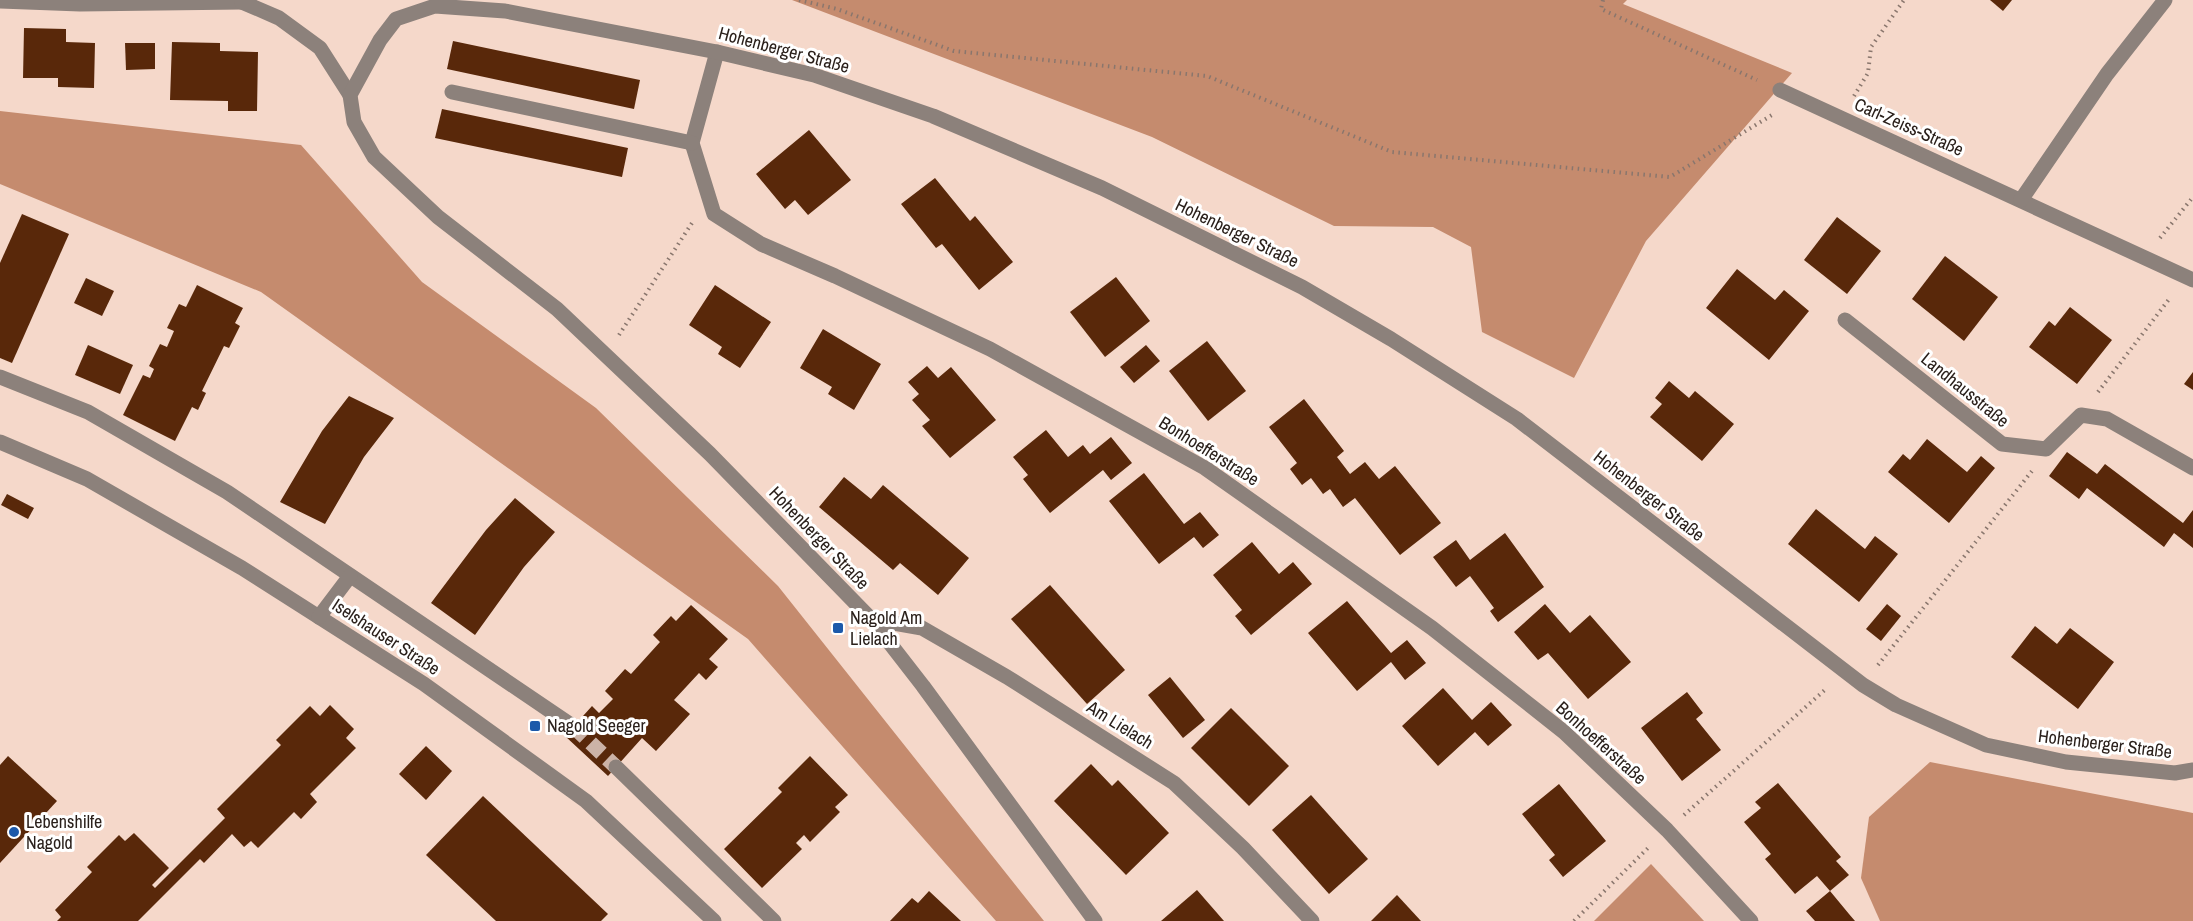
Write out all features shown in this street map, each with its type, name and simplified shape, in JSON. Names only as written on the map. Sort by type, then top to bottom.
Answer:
[{"type":"street","points":[[417,0],[435,6]]},
{"type":"street","points":[[2021,200],[2107,74],[2165,0]]},
{"type":"street","points":[[0,1],[80,4],[245,1],[279,18],[320,48],[350,95]]},
{"type":"street","name":"Hohenberger Straße","points":[[1095,921],[923,686],[871,619],[710,454],[557,309],[438,217],[374,157],[354,122],[350,95],[380,40],[396,19],[435,6],[505,11],[717,52],[814,75],[933,116],[1102,188],[1302,287],[1391,339],[1517,419],[1863,685],[1896,705],[1986,745],[2066,762],[2175,773],[2193,770]]},
{"type":"street","points":[[714,214],[692,143],[717,52]]},
{"type":"street","name":"Carl-Zeiss-Straße","points":[[1780,90],[2189,279]]},
{"type":"street","points":[[452,92],[692,143]]},
{"type":"street","name":"Bonhoefferstraße","points":[[714,214],[760,244],[990,348],[1205,468],[1441,635],[1564,732],[1667,830],[1751,921]]},
{"type":"street","name":"Landhausstraße","points":[[1845,320],[2002,444],[2046,449]]},
{"type":"street","points":[[0,377],[98,418],[227,492],[574,727]]},
{"type":"street","points":[[2046,449],[2081,415],[2107,419],[2193,468]]},
{"type":"street","name":"Iselshauser Straße","points":[[0,442],[87,479],[242,568],[424,684],[586,801],[714,921]]},
{"type":"street","points":[[319,617],[350,576]]},
{"type":"street","name":"Am Lielach","points":[[871,619],[922,628],[1007,677],[1174,783],[1243,848],[1312,921]]},
{"type":"street","points":[[616,766],[774,921]]},
{"type":"path","points":[[798,0],[837,9],[954,51],[1207,76],[1392,152],[1670,177],[1799,99]]},
{"type":"path","points":[[1603,0],[1601,9],[1780,90]]},
{"type":"path","points":[[1841,118],[1868,73],[1871,47],[1904,0]]},
{"type":"path","points":[[2145,257],[2193,197]]},
{"type":"path","points":[[606,356],[693,221],[714,214]]},
{"type":"path","points":[[2081,415],[2189,279]]},
{"type":"path","points":[[1574,921],[1667,830],[1828,687],[1863,685],[2026,480],[2046,449]]},
{"type":"shaded area","points":[[792,0],[1627,0],[1623,4],[1792,73],[1646,241],[1574,378],[1482,332],[1471,247],[1433,227],[1334,226],[1152,137]]},
{"type":"shaded area","points":[[0,111],[301,145],[422,282],[596,408],[778,586],[1044,921],[996,921],[748,639],[261,292],[0,184]]},
{"type":"shaded area","points":[[1930,762],[2193,813],[2193,921],[1880,921],[1861,878],[1869,817]]},
{"type":"shaded area","points":[[1651,864],[1704,921],[1594,921]]},
{"type":"building","points":[[1990,0],[2012,0],[2003,11]]},
{"type":"building","points":[[24,28],[66,29],[66,42],[95,43],[94,88],[58,87],[58,78],[23,78]]},
{"type":"building","points":[[453,41],[640,80],[634,109],[447,69]]},
{"type":"building","points":[[172,42],[220,43],[220,51],[258,52],[257,111],[228,111],[228,101],[170,100]]},
{"type":"building","points":[[125,43],[155,43],[155,69],[126,70]]},
{"type":"building","points":[[442,109],[628,148],[622,177],[435,138]]},
{"type":"building","points":[[809,130],[851,180],[808,215],[795,200],[785,209],[756,174]]},
{"type":"building","points":[[935,178],[970,221],[975,216],[1013,262],[979,290],[942,244],[936,248],[901,204]]},
{"type":"building","points":[[22,214],[69,234],[12,363],[0,358],[0,263]]},
{"type":"building","points":[[1837,217],[1881,251],[1847,294],[1804,260]]},
{"type":"building","points":[[1945,256],[1998,297],[1964,341],[1912,299]]},
{"type":"building","points":[[1737,269],[1775,300],[1784,290],[1809,311],[1769,360],[1706,308]]},
{"type":"building","points":[[1116,277],[1150,321],[1105,357],[1070,312]]},
{"type":"building","points":[[86,278],[114,291],[102,316],[74,303]]},
{"type":"building","points":[[197,285],[243,308],[235,323],[240,326],[229,348],[224,346],[202,391],[206,393],[198,410],[192,407],[175,441],[123,415],[143,375],[150,378],[154,369],[149,366],[160,344],[167,347],[174,331],[167,328],[179,304],[186,307]]},
{"type":"building","points":[[715,285],[771,322],[740,368],[718,354],[722,347],[689,325]]},
{"type":"building","points":[[2070,307],[2112,340],[2077,384],[2029,347],[2049,321],[2055,326]]},
{"type":"building","points":[[823,329],[881,364],[854,410],[828,394],[832,387],[800,368]]},
{"type":"building","points":[[1207,341],[1246,391],[1208,421],[1169,371]]},
{"type":"building","points":[[88,345],[133,365],[120,394],[75,375]]},
{"type":"building","points":[[1146,345],[1160,361],[1134,383],[1120,367]]},
{"type":"building","points":[[927,366],[938,378],[951,367],[996,420],[950,458],[922,426],[930,420],[912,400],[919,394],[908,382]]},
{"type":"building","points":[[2193,372],[2193,390],[2184,384]]},
{"type":"building","points":[[1669,381],[1689,398],[1695,391],[1734,424],[1702,461],[1650,417],[1662,404],[1655,398]]},
{"type":"building","points":[[349,396],[394,418],[364,457],[325,524],[280,502],[322,431]]},
{"type":"building","points":[[1304,399],[1344,451],[1337,457],[1350,474],[1365,462],[1379,479],[1395,466],[1441,523],[1400,555],[1355,498],[1343,507],[1330,489],[1323,494],[1311,478],[1302,485],[1290,469],[1297,463],[1269,427]]},
{"type":"building","points":[[1046,430],[1068,457],[1083,445],[1090,454],[1111,437],[1132,463],[1111,480],[1103,470],[1050,513],[1023,479],[1028,475],[1013,457]]},
{"type":"building","points":[[1927,439],[1967,472],[1981,456],[1995,468],[1949,523],[1888,472],[1903,454],[1910,460]]},
{"type":"building","points":[[2067,452],[2097,474],[2105,464],[2183,523],[2193,510],[2193,548],[2174,533],[2164,547],[2087,488],[2079,499],[2049,476]]},
{"type":"building","points":[[1144,473],[1184,524],[1200,512],[1219,535],[1203,548],[1194,537],[1159,564],[1109,501]]},
{"type":"building","points":[[844,477],[871,499],[883,485],[969,558],[938,595],[900,563],[893,570],[819,507]]},
{"type":"building","points":[[7,494],[34,508],[28,519],[1,505]]},
{"type":"building","points":[[515,498],[555,532],[524,567],[475,635],[431,603],[486,530]]},
{"type":"building","points":[[1816,509],[1865,549],[1875,536],[1898,554],[1859,602],[1788,544]]},
{"type":"building","points":[[1505,533],[1544,587],[1498,622],[1490,611],[1494,608],[1470,576],[1456,587],[1433,557],[1456,540],[1470,560]]},
{"type":"building","points":[[1252,542],[1279,574],[1293,562],[1312,584],[1251,635],[1235,616],[1242,610],[1213,575]]},
{"type":"building","points":[[1050,585],[1125,670],[1087,704],[1011,619]]},
{"type":"building","points":[[1347,601],[1391,653],[1407,640],[1426,663],[1405,680],[1391,662],[1357,691],[1308,633]]},
{"type":"building","points":[[1545,604],[1570,633],[1590,615],[1631,662],[1588,699],[1548,653],[1538,660],[1514,632]]},
{"type":"building","points":[[1887,604],[1901,616],[1881,641],[1866,629]]},
{"type":"building","points":[[691,605],[728,639],[709,659],[718,667],[706,680],[699,673],[674,700],[690,714],[656,751],[642,738],[608,776],[565,736],[592,706],[599,713],[613,699],[605,691],[625,669],[631,674],[660,642],[653,635],[671,616],[676,621]]},
{"type":"building","points":[[2035,626],[2057,644],[2070,628],[2114,662],[2078,709],[2011,657]]},
{"type":"building","points":[[1170,677],[1205,720],[1183,738],[1148,695]]},
{"type":"building","points":[[1443,688],[1472,720],[1491,702],[1512,725],[1488,746],[1475,732],[1438,766],[1402,726]]},
{"type":"building","points":[[1687,692],[1703,713],[1696,719],[1721,750],[1682,781],[1641,728]]},
{"type":"building","points":[[330,705],[354,729],[346,738],[356,748],[310,794],[317,802],[301,819],[294,812],[258,848],[251,841],[244,847],[232,834],[204,863],[200,859],[138,921],[57,921],[61,917],[55,910],[92,872],[87,867],[119,835],[125,841],[134,833],[169,868],[152,885],[155,888],[225,818],[217,809],[281,745],[276,740],[310,706],[320,716]]},
{"type":"building","points":[[1231,708],[1289,766],[1249,806],[1191,748]]},
{"type":"building","points":[[426,746],[452,771],[426,800],[399,774]]},
{"type":"building","name":"Lebenshilfe Nagold","points":[[8,756],[57,801],[0,863],[0,765]]},
{"type":"building","points":[[810,756],[848,795],[835,807],[840,812],[810,842],[804,835],[796,843],[802,849],[762,888],[724,849],[782,792],[778,788]]},
{"type":"building","points":[[1091,764],[1112,786],[1118,780],[1169,833],[1126,875],[1054,801]]},
{"type":"building","points":[[1778,783],[1841,857],[1836,861],[1849,875],[1830,891],[1817,876],[1795,894],[1765,859],[1771,854],[1744,822],[1761,808],[1755,802]]},
{"type":"building","points":[[1559,784],[1606,841],[1563,877],[1549,860],[1555,855],[1522,814]]},
{"type":"building","points":[[1311,795],[1368,859],[1329,894],[1272,830]]},
{"type":"building","points":[[483,796],[608,914],[601,921],[496,921],[426,855]]},
{"type":"building","points":[[1197,890],[1224,921],[1161,921]]},
{"type":"building","points":[[929,891],[961,921],[890,921],[912,898],[918,903]]},
{"type":"building","points":[[1830,891],[1855,921],[1815,921],[1806,911]]},
{"type":"building","points":[[1397,895],[1421,921],[1371,921]]},
{"type":"tunnel","points":[[574,727],[616,767]]},
{"type":"place","name":"Nagold Am Lielach","points":[[838,628]]},
{"type":"place","name":"Nagold Seeger","points":[[535,726]]},
{"type":"place","name":"Lebenshilfe Nagold","points":[[14,832]]}]
